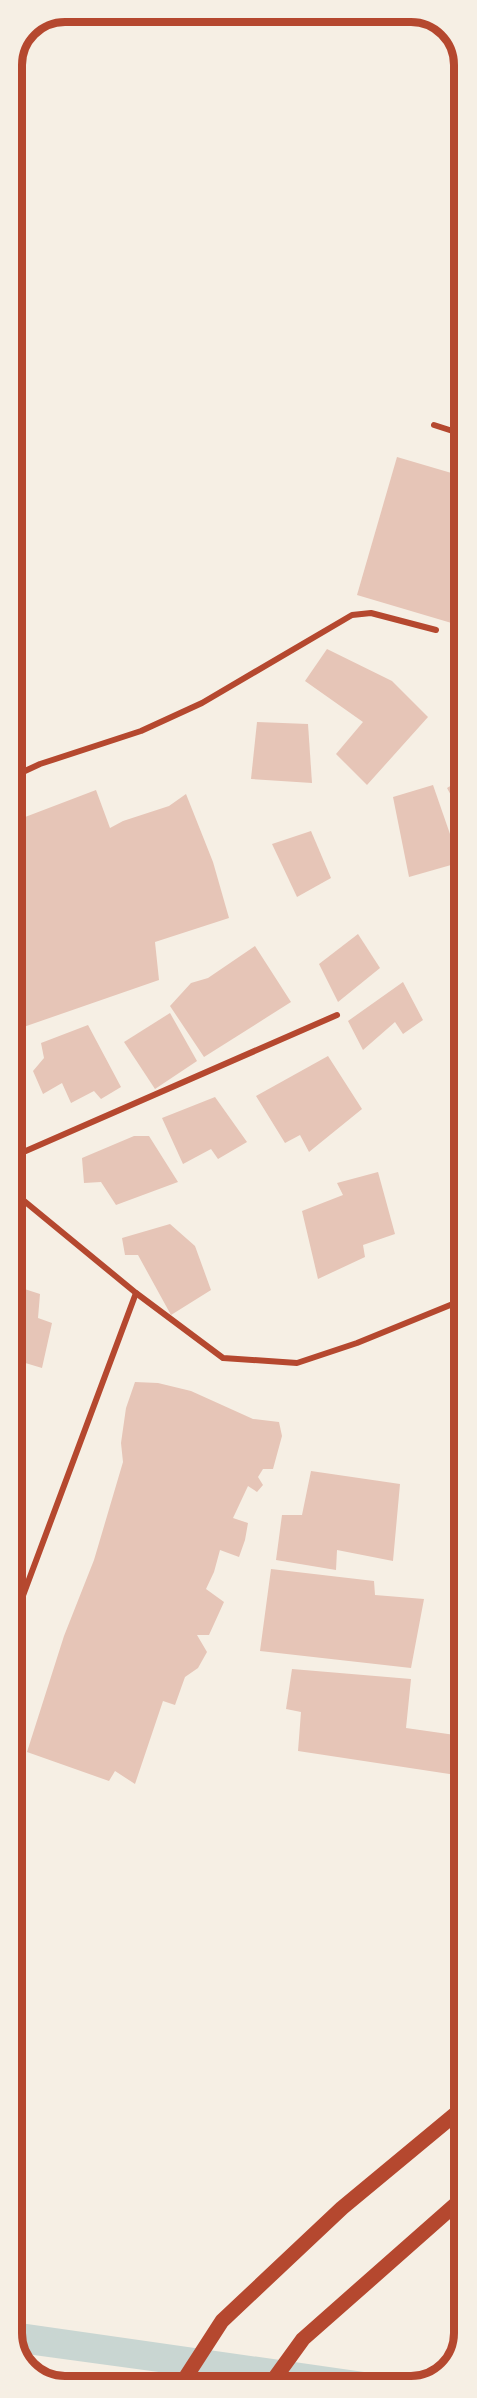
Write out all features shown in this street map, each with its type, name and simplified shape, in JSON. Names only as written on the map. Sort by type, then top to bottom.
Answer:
[{"type":"main road","points":[[187,2375],[222,2320],[342,2208],[454,2115]]},
{"type":"main road","points":[[277,2375],[303,2339],[454,2206]]},
{"type":"street","points":[[434,425],[454,431]]},
{"type":"street","points":[[22,772],[40,764],[141,731],[202,703],[352,615],[371,613],[436,630]]},
{"type":"street","points":[[22,1152],[337,1015]]},
{"type":"street","points":[[22,1200],[136,1293],[223,1358],[297,1363],[357,1343],[454,1303]]},
{"type":"street","points":[[23,1596],[136,1293]]},
{"type":"shaded area","points":[[23,2323],[385,2375],[180,2375],[29,2354],[23,2338]]},
{"type":"building","points":[[397,457],[454,474],[454,624],[357,595]]},
{"type":"building","points":[[327,649],[392,681],[428,717],[367,785],[336,754],[363,722],[305,681]]},
{"type":"building","points":[[257,722],[308,724],[312,783],[251,779]]},
{"type":"building","points":[[454,784],[454,801],[447,788]]},
{"type":"building","points":[[433,785],[450,834],[451,865],[409,877],[393,797]]},
{"type":"building","points":[[96,790],[110,828],[123,821],[169,806],[186,794],[213,862],[229,918],[155,942],[159,980],[22,1027],[22,818]]},
{"type":"building","points":[[311,831],[331,878],[297,897],[272,844]]},
{"type":"building","points":[[358,934],[380,968],[338,1002],[319,964]]},
{"type":"building","points":[[255,946],[291,1002],[204,1057],[170,1006],[191,983],[208,978]]},
{"type":"building","points":[[403,982],[423,1020],[403,1034],[395,1022],[363,1050],[348,1021]]},
{"type":"building","points":[[170,1013],[197,1061],[155,1089],[124,1042]]},
{"type":"building","points":[[88,1025],[121,1087],[101,1099],[94,1091],[71,1103],[62,1083],[43,1094],[33,1071],[44,1058],[41,1043]]},
{"type":"building","points":[[328,1056],[362,1109],[309,1152],[300,1135],[285,1143],[256,1096]]},
{"type":"building","points":[[215,1097],[247,1142],[218,1159],[211,1149],[183,1164],[162,1118]]},
{"type":"building","points":[[134,1136],[149,1136],[178,1182],[116,1205],[101,1182],[84,1183],[82,1158]]},
{"type":"building","points":[[378,1172],[395,1234],[363,1245],[365,1257],[318,1279],[302,1211],[343,1195],[337,1183]]},
{"type":"building","points":[[170,1224],[195,1246],[211,1290],[171,1315],[138,1255],[125,1255],[122,1238]]},
{"type":"building","points":[[23,1288],[40,1294],[38,1318],[52,1323],[42,1368],[23,1362]]},
{"type":"building","points":[[135,1382],[158,1383],[191,1391],[253,1419],[279,1422],[282,1436],[273,1469],[263,1469],[258,1477],[263,1485],[257,1492],[248,1486],[233,1518],[248,1523],[239,1557],[220,1550],[206,1589],[224,1602],[209,1635],[197,1635],[207,1652],[198,1668],[185,1677],[175,1705],[163,1701],[135,1784],[115,1771],[109,1781],[27,1752],[64,1636],[94,1560],[123,1462],[121,1443],[126,1408]]},
{"type":"building","points":[[311,1471],[400,1484],[393,1561],[337,1550],[336,1570],[276,1560],[282,1515],[302,1515]]},
{"type":"building","points":[[271,1569],[374,1581],[375,1595],[424,1599],[411,1668],[260,1651]]},
{"type":"building","points":[[292,1669],[411,1679],[406,1728],[454,1735],[454,1775],[298,1751],[301,1712],[286,1709]]}]
